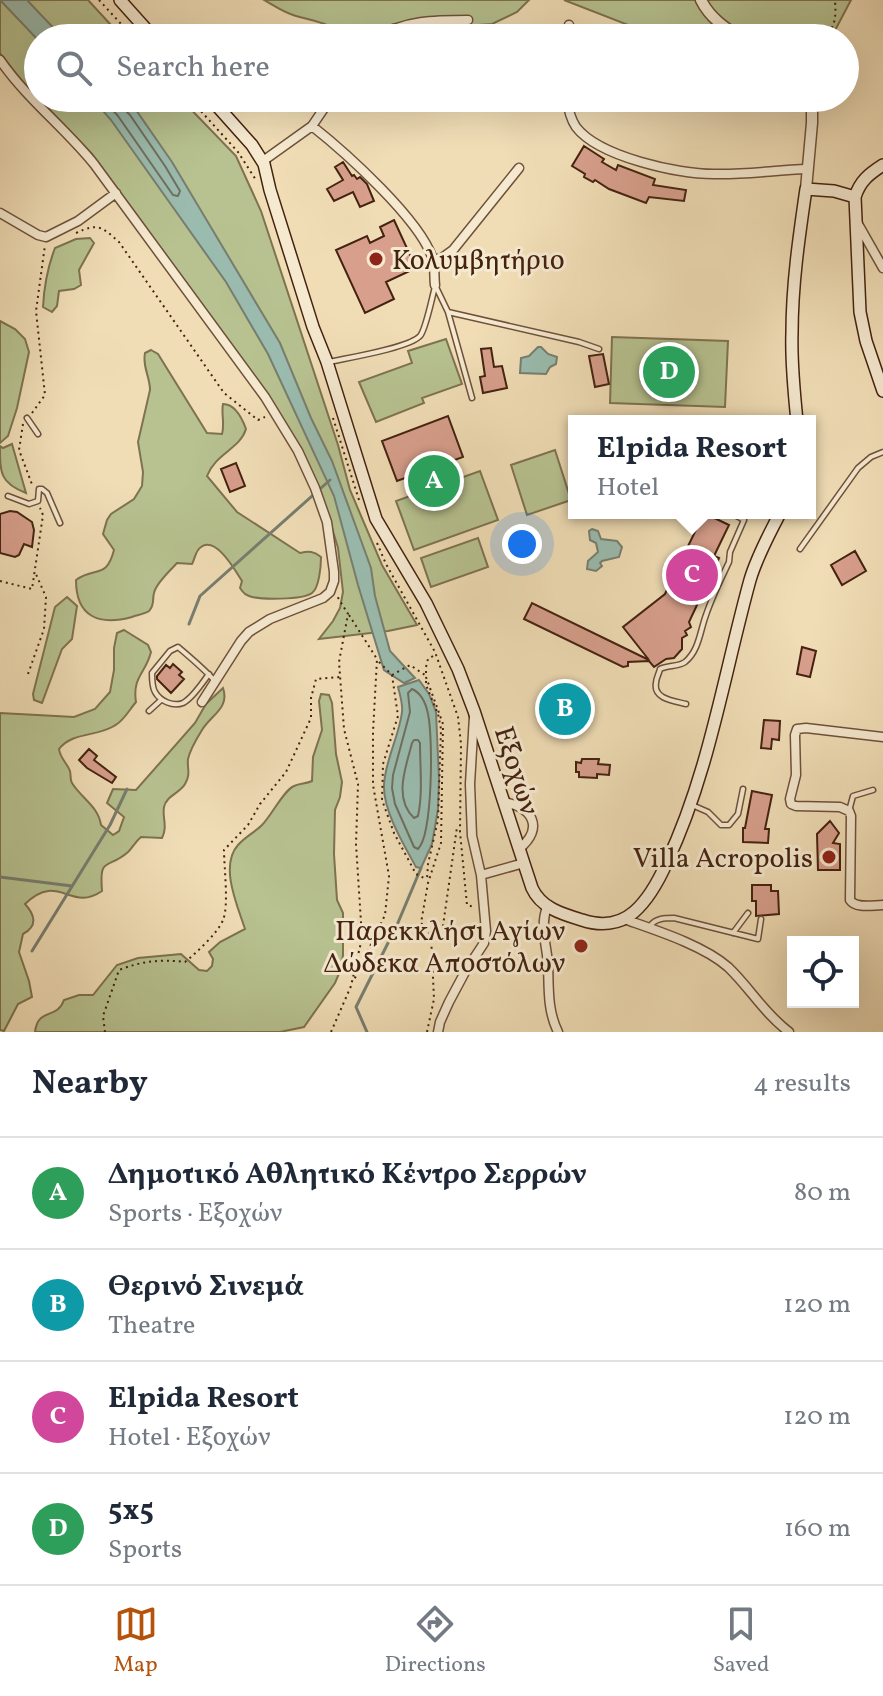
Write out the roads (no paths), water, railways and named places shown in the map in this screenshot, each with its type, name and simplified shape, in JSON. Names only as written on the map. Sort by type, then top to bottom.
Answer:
[{"type":"main road","points":[[120,0],[141,24]]},
{"type":"main road","name":"Εξοχών","points":[[223,112],[263,161],[376,519],[436,621],[458,669],[534,893],[547,907]]},
{"type":"main road","points":[[883,165],[866,177],[855,197],[862,325],[883,391]]},
{"type":"main road","points":[[797,415],[792,322],[796,254],[806,189],[834,191],[855,197]]},
{"type":"main road","points":[[547,907],[594,923],[608,924],[624,919],[640,906],[658,879],[678,839],[690,805],[754,568],[777,519]]},
{"type":"street","points":[[701,0],[720,24]]},
{"type":"street","points":[[411,24],[468,20]]},
{"type":"street","points":[[0,60],[24,90]]},
{"type":"street","points":[[45,112],[86,155],[116,193],[275,412],[298,451],[325,514],[334,564],[330,592],[323,598],[255,627],[241,641],[202,702]]},
{"type":"street","points":[[263,161],[312,126],[322,112]]},
{"type":"street","points":[[569,112],[577,128],[595,142],[666,170],[717,175],[807,169]]},
{"type":"street","points":[[806,189],[812,112]]},
{"type":"street","points":[[312,126],[356,165],[419,232],[433,260],[435,285]]},
{"type":"street","points":[[433,260],[453,250],[519,168]]},
{"type":"street","points":[[0,213],[46,237],[78,221],[116,193]]},
{"type":"street","points":[[855,221],[883,268]]},
{"type":"street","points":[[438,1032],[449,1002],[484,943],[486,931],[481,875],[471,818],[474,711]]},
{"type":"street","points":[[883,737],[806,728],[796,730],[796,775],[790,799],[791,804],[840,807],[849,811],[850,900],[856,905],[883,905]]},
{"type":"street","points":[[503,802],[518,806],[531,817],[533,825],[530,836],[519,849]]},
{"type":"street","points":[[481,875],[524,863]]},
{"type":"street","points":[[547,907],[543,927],[549,1005],[558,1032]]},
{"type":"street","points":[[624,919],[682,941],[723,963],[768,1014],[789,1032]]},
{"type":"lane","points":[[327,362],[414,340],[425,327],[435,285]]},
{"type":"lane","points":[[435,285],[448,312],[472,398]]},
{"type":"lane","points":[[448,312],[599,349]]},
{"type":"lane","points":[[27,418],[38,434]]},
{"type":"lane","points":[[800,549],[858,468],[883,452]]},
{"type":"lane","points":[[8,496],[29,504],[38,501],[39,489],[42,489],[47,493],[60,523]]},
{"type":"lane","points":[[686,704],[664,699],[657,693],[655,684],[660,669],[685,662],[700,638],[742,519]]},
{"type":"lane","points":[[209,674],[183,703],[172,705],[161,700],[153,690],[152,673],[170,651],[178,647],[209,674],[216,682]]},
{"type":"lane","points":[[149,711],[161,700]]},
{"type":"lane","points":[[690,805],[708,812],[721,825],[729,825],[738,814],[743,789]]},
{"type":"lane","points":[[849,811],[853,796],[873,790]]},
{"type":"lane","points":[[733,933],[748,913]]},
{"type":"lane","points":[[649,928],[653,921],[674,918],[758,939],[761,919]]},
{"type":"water","points":[[0,0],[27,0],[50,24],[24,25]]},
{"type":"water","points":[[104,112],[137,112],[172,162],[280,343],[332,461],[371,568],[390,651],[415,678],[404,683],[384,670],[334,496],[268,354],[226,282]]},
{"type":"water","points":[[538,347],[557,357],[556,364],[546,374],[520,373],[521,358],[529,356]]},
{"type":"water","points":[[589,531],[598,531],[601,539],[617,541],[622,547],[619,557],[602,561],[602,566],[596,571],[587,569],[588,561],[598,552],[596,543],[590,540]]},
{"type":"water","points":[[419,680],[436,712],[439,779],[432,844],[421,868],[416,867],[395,828],[384,785],[402,712],[398,687]]},
{"type":"waterway","points":[[189,624],[200,596],[330,480]]},
{"type":"waterway","points":[[32,951],[110,825],[127,789]]},
{"type":"waterway","points":[[367,1032],[356,1007],[397,925],[421,868]]},
{"type":"waterway","points":[[0,877],[72,886]]},
{"type":"place","name":"Κολυμβητήριο","points":[[376,259]]},
{"type":"place","name":"5x5","points":[[669,372]]},
{"type":"place","name":"Δημοτικό Αθλητικό Κέντρο Σερρών","points":[[434,481]]},
{"type":"place","name":"Elpida Resort","points":[[692,575]]},
{"type":"place","name":"Θερινό Σινεμά","points":[[565,709]]},
{"type":"place","name":"Villa Acropolis","points":[[829,857]]},
{"type":"place","name":"Παρεκκλήσι Αγίων Δώδεκα Αποστόλων","points":[[581,946]]}]
